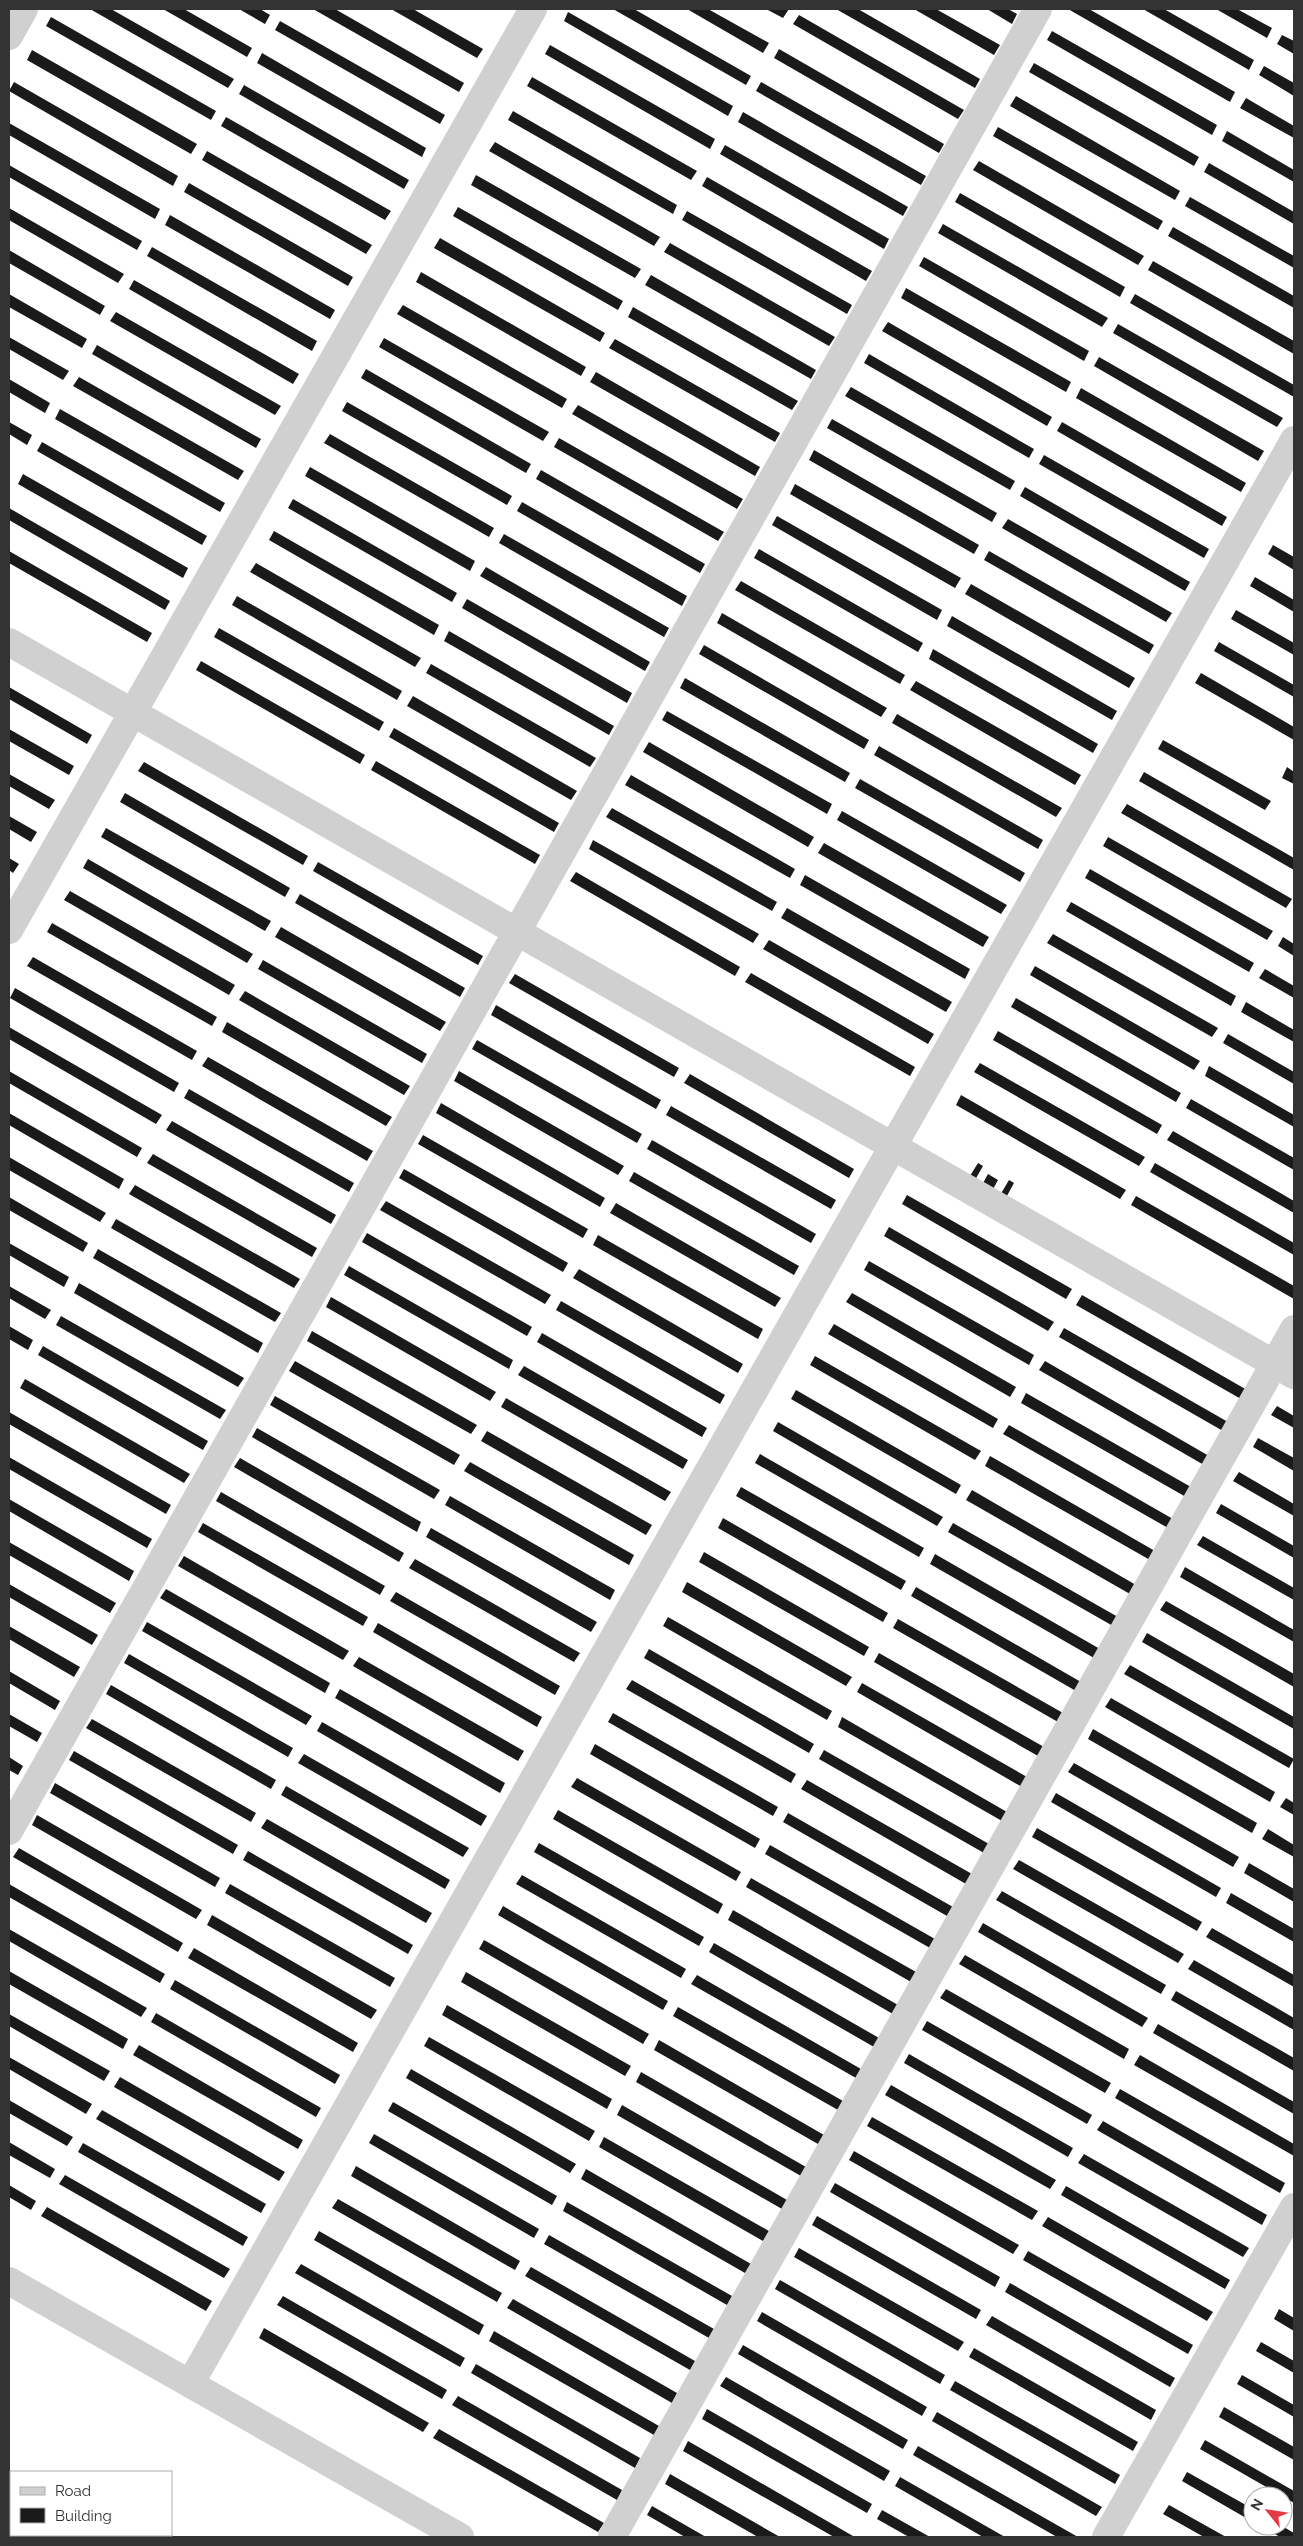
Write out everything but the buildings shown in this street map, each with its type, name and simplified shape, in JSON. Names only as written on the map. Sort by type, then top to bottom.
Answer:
[{"type":"lane","points":[[9,36],[24,9]]},
{"type":"lane","points":[[9,930],[533,9]]},
{"type":"lane","points":[[9,1831],[1038,9]]},
{"type":"lane","points":[[190,2384],[1294,440]]},
{"type":"lane","points":[[9,642],[1284,1370]]},
{"type":"lane","points":[[612,2537],[1284,1370],[1294,1329]]},
{"type":"lane","points":[[1106,2537],[1294,2207]]},
{"type":"lane","points":[[9,2281],[460,2537]]}]
